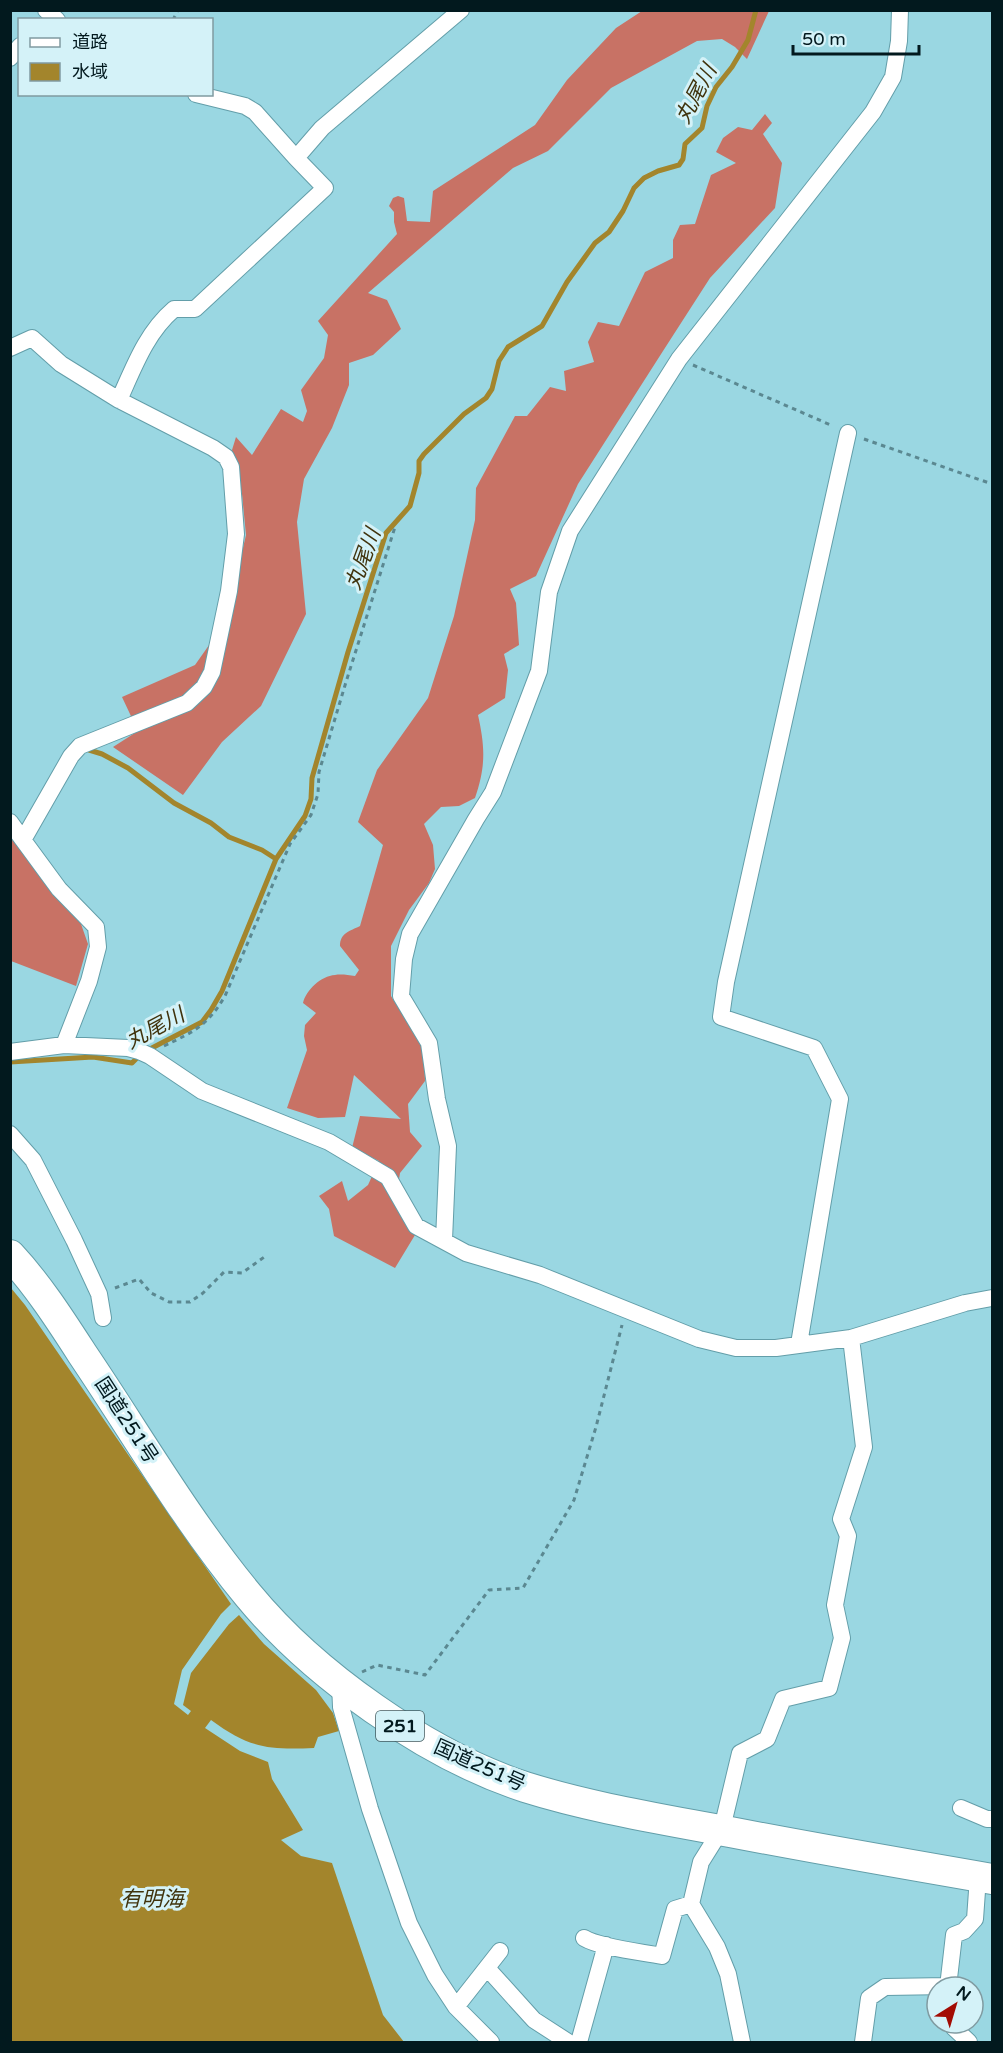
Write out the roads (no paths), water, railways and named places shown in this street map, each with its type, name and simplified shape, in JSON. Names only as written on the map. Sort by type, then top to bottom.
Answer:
[{"type":"highway","name":"国道251号","points":[[10,1255],[51,1306],[192,1522],[242,1587],[293,1642],[340,1683],[386,1717],[423,1740],[475,1766],[521,1785],[578,1802],[985,1878]]},
{"type":"street","points":[[296,158],[322,128],[461,10]]},
{"type":"street","points":[[444,1240],[448,1146],[437,1099],[429,1043],[401,996],[404,959],[410,934],[493,792],[539,671],[549,592],[570,531],[679,359],[873,112],[893,77],[900,10]]},
{"type":"street","points":[[120,400],[141,352],[160,321],[174,309],[195,309],[325,188],[255,112],[244,106],[204,96]]},
{"type":"street","points":[[10,348],[32,338],[61,364],[120,400],[213,448],[226,458],[231,467],[236,534],[229,591],[212,672],[204,687],[187,703],[80,746],[71,756],[23,840]]},
{"type":"street","points":[[799,1344],[840,1099],[814,1048],[721,1017],[731,959],[848,433]]},
{"type":"street","points":[[10,822],[59,889],[96,927],[98,947],[89,981],[64,1045]]},
{"type":"street","points":[[10,1052],[64,1045],[128,1048],[145,1054],[202,1091],[329,1142],[388,1177],[416,1226],[466,1254],[540,1275],[699,1339],[736,1348],[776,1348],[851,1338],[965,1303],[993,1298]]},
{"type":"street","points":[[10,1134],[33,1160],[74,1240],[99,1294],[103,1318]]},
{"type":"street","points":[[742,2043],[728,1974],[717,1947],[691,1904],[700,1862],[721,1830],[740,1754],[767,1739],[783,1699],[829,1688],[832,1678],[842,1638],[835,1605],[848,1536],[841,1519],[864,1447],[851,1338]]},
{"type":"street","points":[[340,1683],[341,1707],[370,1809],[409,1923],[435,1975],[456,2007],[491,2043]]},
{"type":"street","points":[[961,1808],[993,1819]]},
{"type":"street","points":[[949,1975],[954,1935],[964,1931],[975,1919],[985,1878]]},
{"type":"street","points":[[584,1938],[606,1945],[662,1956],[675,1909],[691,1904]]},
{"type":"street","points":[[579,2043],[606,1945]]},
{"type":"street","points":[[456,2007],[500,1951]]},
{"type":"street","points":[[487,1968],[534,2019],[568,2043]]},
{"type":"street","points":[[863,2043],[869,1998],[885,1987],[925,1987]]},
{"type":"water","name":"有明海","points":[[11,1288],[231,1604],[221,1614],[182,1670],[174,1704],[188,1715],[191,1711],[183,1705],[191,1673],[229,1624],[239,1615],[264,1644],[316,1690],[333,1713],[339,1731],[318,1737],[314,1748],[271,1747],[248,1742],[211,1720],[205,1728],[240,1751],[268,1762],[272,1779],[303,1830],[281,1840],[301,1856],[332,1863],[383,2015],[404,2042],[11,2042]]},
{"type":"waterway","name":"丸尾川","points":[[148,1050],[202,1022],[211,1010],[222,991],[276,859],[305,816],[311,799],[312,778],[348,652],[386,533],[410,506],[419,473],[419,461],[464,414],[486,398],[492,389],[499,361],[508,347],[542,326],[567,282],[595,243],[609,232],[634,188],[644,178],[679,165],[683,159],[685,144],[702,128],[707,106],[716,87],[732,67],[748,40],[756,10]]},
{"type":"waterway","points":[[89,750],[102,754],[128,768],[174,803],[211,823],[229,837],[262,850],[276,859]]},
{"type":"waterway","name":"丸尾川","points":[[10,1062],[93,1057],[132,1063],[140,1055]]}]
